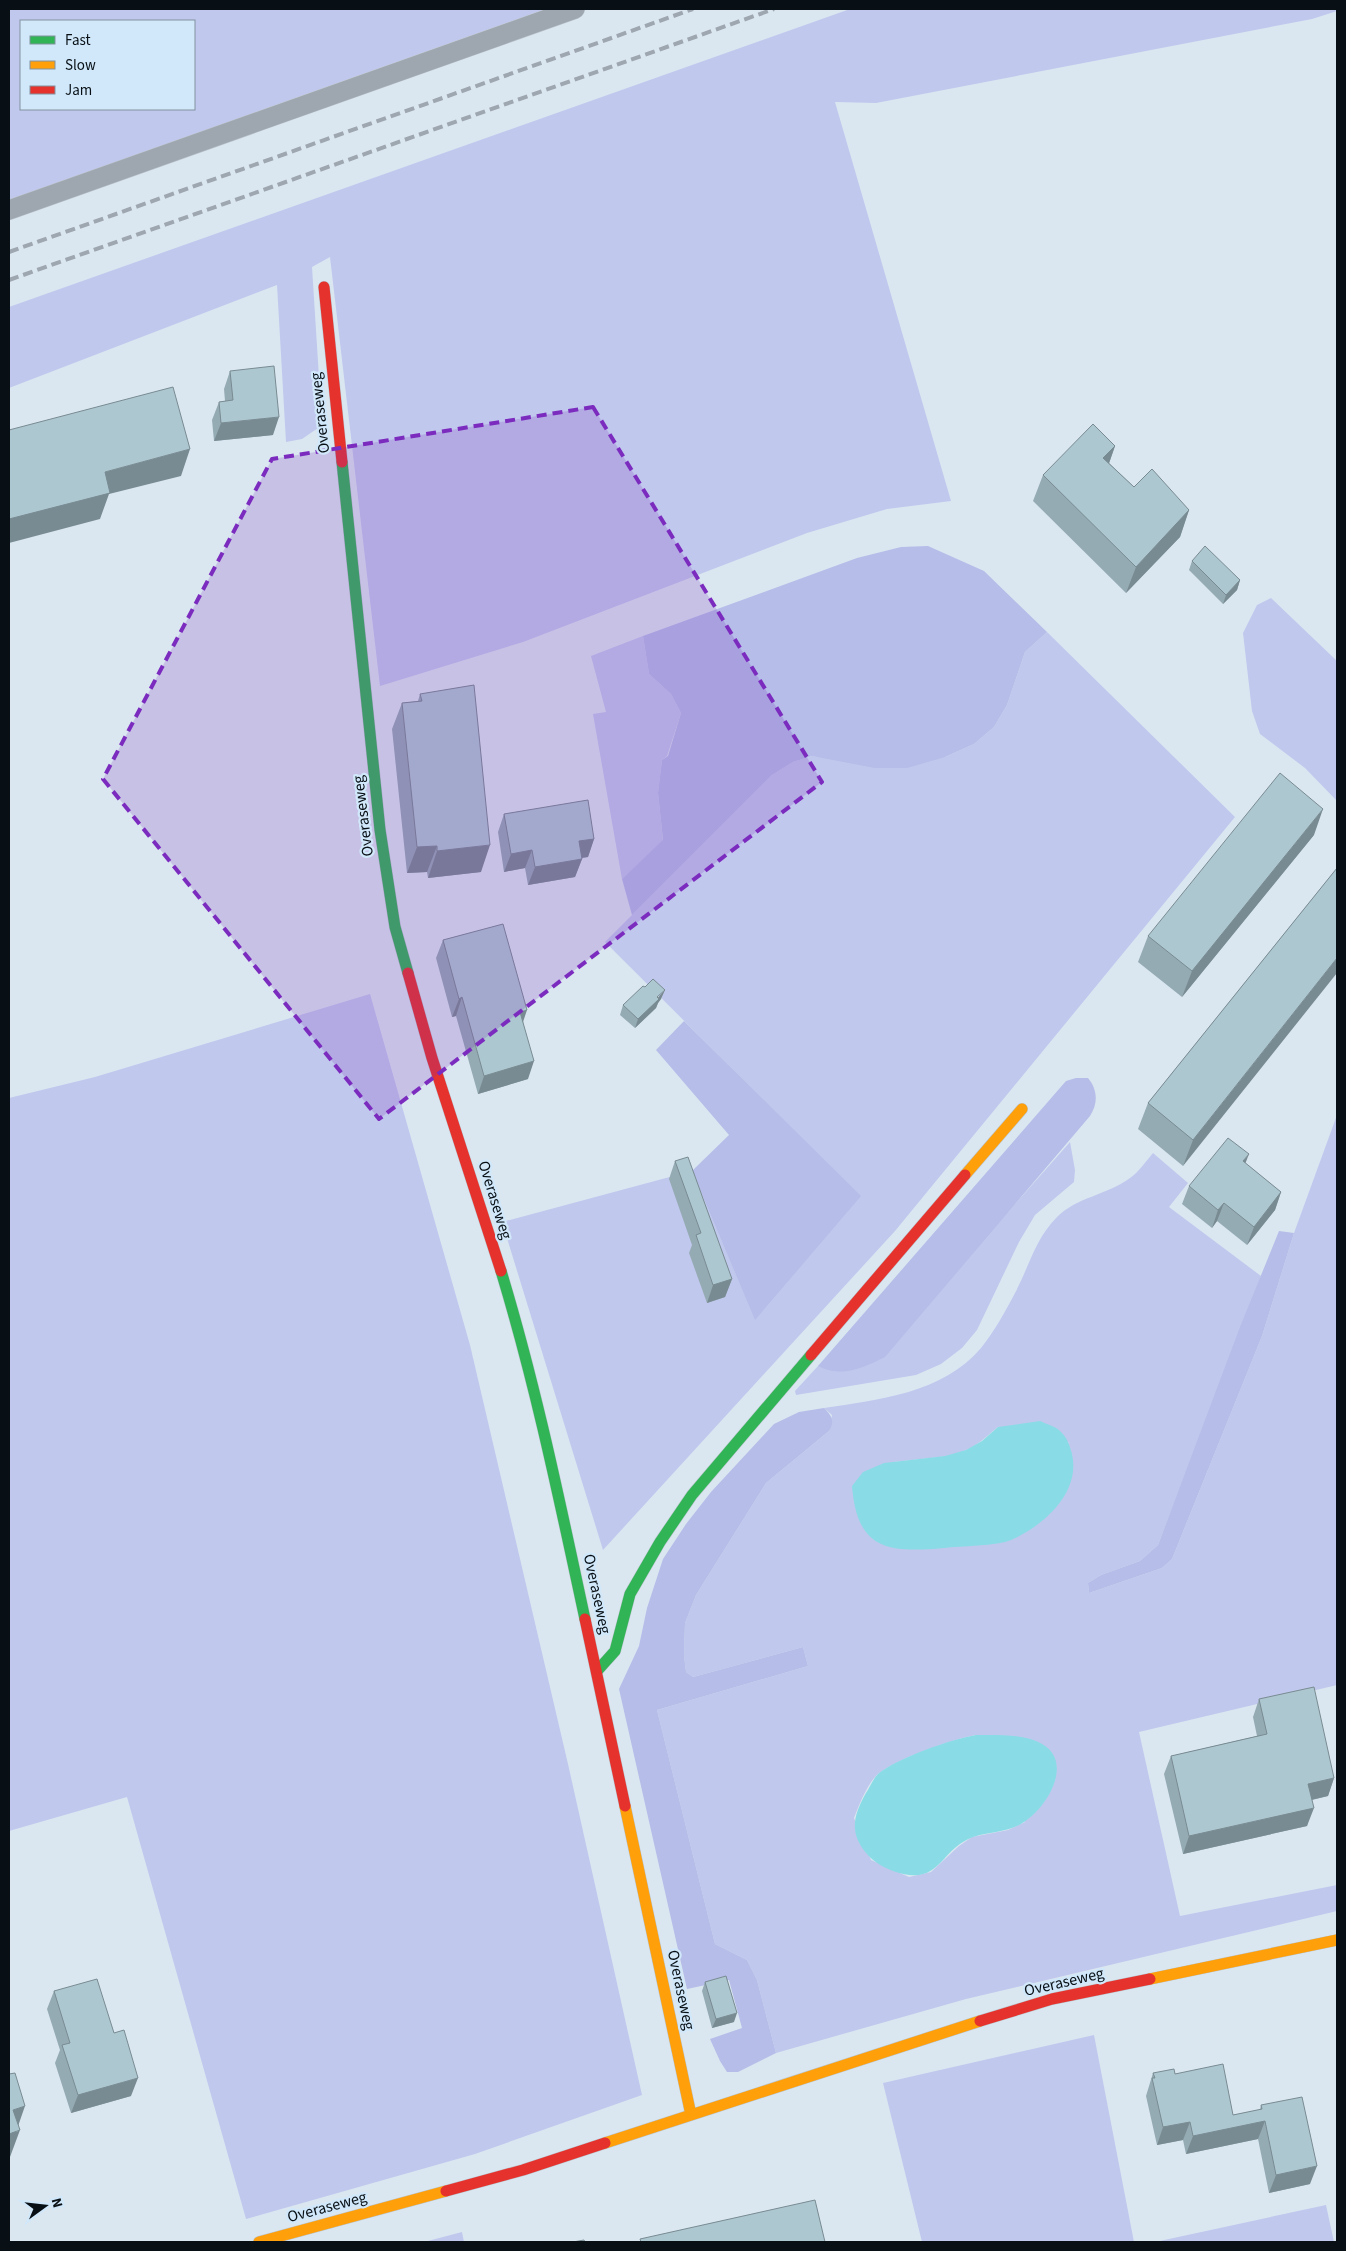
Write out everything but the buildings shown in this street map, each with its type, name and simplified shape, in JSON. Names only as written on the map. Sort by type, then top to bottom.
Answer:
[{"type":"street","name":"Overaseweg","points":[[324,287],[380,830],[395,928],[432,1058],[476,1188],[516,1322],[550,1455],[691,2115]]},
{"type":"street","points":[[597,1671],[614,1651],[630,1594],[660,1542],[692,1495],[1022,1109]]},
{"type":"street","name":"Overaseweg","points":[[259,2242],[522,2170],[926,2037],[1052,2000],[1337,1940]]},
{"type":"lane","points":[[9,210],[575,9]]},
{"type":"highlighted area","points":[[593,407],[822,782],[379,1119],[103,779],[272,459]]},
{"type":"shaded area","points":[[9,9],[546,9],[9,200]]},
{"type":"shaded area","points":[[850,9],[1337,9],[1337,11],[1312,19],[876,103],[835,102],[951,501],[887,509],[807,533],[523,642],[380,686],[330,257],[312,267],[321,409],[318,428],[302,439],[286,442],[277,285],[9,388],[9,307]]},
{"type":"shaded area","points":[[928,546],[984,571],[1047,632],[1025,652],[1007,705],[994,727],[974,744],[945,757],[907,768],[875,768],[812,756],[793,762],[772,775],[632,915],[622,879],[663,840],[658,793],[662,760],[668,756],[681,713],[671,694],[649,674],[643,636],[857,558],[901,547]]},
{"type":"shaded area","points":[[1271,598],[1337,661],[1337,801],[1305,768],[1260,734],[1252,711],[1243,633],[1257,605]]},
{"type":"shaded area","points":[[1047,632],[1235,817],[895,1231],[603,1550],[502,1222],[692,1171],[755,1319],[860,1196],[605,942],[772,775],[793,762],[812,756],[836,759],[945,757],[974,744],[994,727],[1007,705],[1025,652]]},
{"type":"shaded area","points":[[643,636],[649,674],[671,694],[681,713],[667,756],[662,760],[658,793],[663,841],[622,879],[593,714],[606,712],[591,656]]},
{"type":"shaded area","points":[[370,994],[470,1345],[568,1764],[642,2095],[475,2154],[246,2219],[127,1797],[9,1831],[9,1098],[95,1077]]},
{"type":"shaded area","points":[[684,1021],[861,1196],[755,1320],[692,1171],[729,1135],[656,1050]]},
{"type":"shaded area","points":[[1076,1078],[1088,1078],[1094,1087],[1096,1102],[1090,1116],[885,1357],[869,1365],[852,1370],[827,1370],[818,1366],[1066,1081]]},
{"type":"shaded area","points":[[1337,1115],[1337,1685],[1139,1732],[1180,1916],[1337,1885],[1337,1911],[966,1999],[776,2053],[757,1980],[747,1960],[715,1944],[657,1710],[808,1666],[803,1647],[693,1677],[686,1672],[684,1656],[685,1623],[696,1595],[766,1483],[829,1431],[832,1415],[824,1408],[866,1402],[908,1392],[929,1385],[966,1363],[981,1348],[995,1329],[1015,1293],[1043,1234],[1057,1217],[1083,1200],[1121,1184],[1130,1178],[1153,1153],[1188,1183],[1169,1207],[1261,1276],[1158,1545],[1140,1561],[1101,1575],[1088,1583],[1089,1593],[1162,1568],[1172,1559],[1262,1336],[1294,1233]],"holes":[[[998,1427],[1070,1443],[947,1456],[970,1448]],[[947,1456],[926,1460],[884,1463]],[[989,1735],[1025,1822],[1008,1830],[972,1837],[959,1846],[931,1872],[909,1877],[871,1860],[854,1818],[870,1783],[878,1774],[898,1762],[966,1737]]]},
{"type":"shaded area","points":[[1070,1142],[1075,1170],[1074,1182],[1035,1215],[1019,1242],[977,1330],[962,1348],[941,1364],[916,1375],[796,1395],[795,1391],[818,1366],[978,1246]]},
{"type":"shaded area","points":[[1279,1231],[1294,1233],[1262,1336],[1172,1559],[1162,1568],[1089,1593],[1088,1583],[1101,1575],[1140,1561],[1158,1545],[1240,1327]]},
{"type":"shaded area","points":[[824,1408],[832,1419],[829,1431],[766,1483],[696,1595],[685,1623],[684,1656],[686,1672],[693,1677],[803,1647],[808,1666],[657,1710],[715,1944],[747,1960],[757,1980],[776,2053],[738,2072],[727,2072],[710,2039],[742,2028],[729,1980],[687,1989],[619,1689],[639,1646],[647,1608],[663,1559],[686,1524],[711,1492],[774,1424],[799,1412]]},
{"type":"shaded area","points":[[1040,1421],[1056,1428],[1065,1436],[1072,1454],[1071,1482],[1065,1495],[1047,1517],[1023,1534],[997,1544],[907,1549],[879,1543],[869,1535],[861,1523],[855,1507],[852,1486],[863,1472],[884,1463],[945,1456],[966,1450],[982,1441],[998,1427]]},
{"type":"shaded area","points":[[976,1735],[1022,1737],[1036,1741],[1048,1748],[1055,1758],[1057,1769],[1055,1782],[1050,1794],[1042,1805],[1033,1815],[1018,1826],[973,1837],[961,1843],[938,1865],[921,1875],[909,1875],[880,1865],[863,1849],[856,1835],[855,1828],[855,1821],[862,1800],[876,1776],[911,1756],[939,1745]]},
{"type":"shaded area","points":[[1094,2035],[1134,2242],[922,2242],[883,2083]]},
{"type":"shaded area","points":[[1326,2205],[1334,2242],[1155,2242]]},
{"type":"shaded area","points":[[462,2232],[464,2242],[424,2242]]},
{"type":"railway","points":[[9,252],[693,9]]},
{"type":"railway","points":[[9,280],[774,9]]},
{"type":"traffic: fast","points":[[342,462],[380,830],[395,927],[408,973]]},
{"type":"traffic: fast","points":[[501,1271],[536,1401],[585,1619]]},
{"type":"traffic: fast","points":[[597,1671],[615,1651],[630,1594],[660,1542],[692,1495],[811,1355]]},
{"type":"traffic: slow","points":[[965,1175],[1022,1109]]},
{"type":"traffic: slow","points":[[625,1806],[691,2115]]},
{"type":"traffic: slow","points":[[1150,1979],[1337,1940]]},
{"type":"traffic: slow","points":[[605,2143],[980,2021]]},
{"type":"traffic: slow","points":[[259,2242],[446,2191]]},
{"type":"traffic: jam","points":[[324,287],[342,462]]},
{"type":"traffic: jam","points":[[408,973],[432,1058],[501,1271]]},
{"type":"traffic: jam","points":[[811,1355],[965,1175]]},
{"type":"traffic: jam","points":[[585,1619],[625,1806]]},
{"type":"traffic: jam","points":[[980,2021],[1052,1999],[1150,1979]]},
{"type":"traffic: jam","points":[[446,2191],[523,2170],[605,2143]]}]
